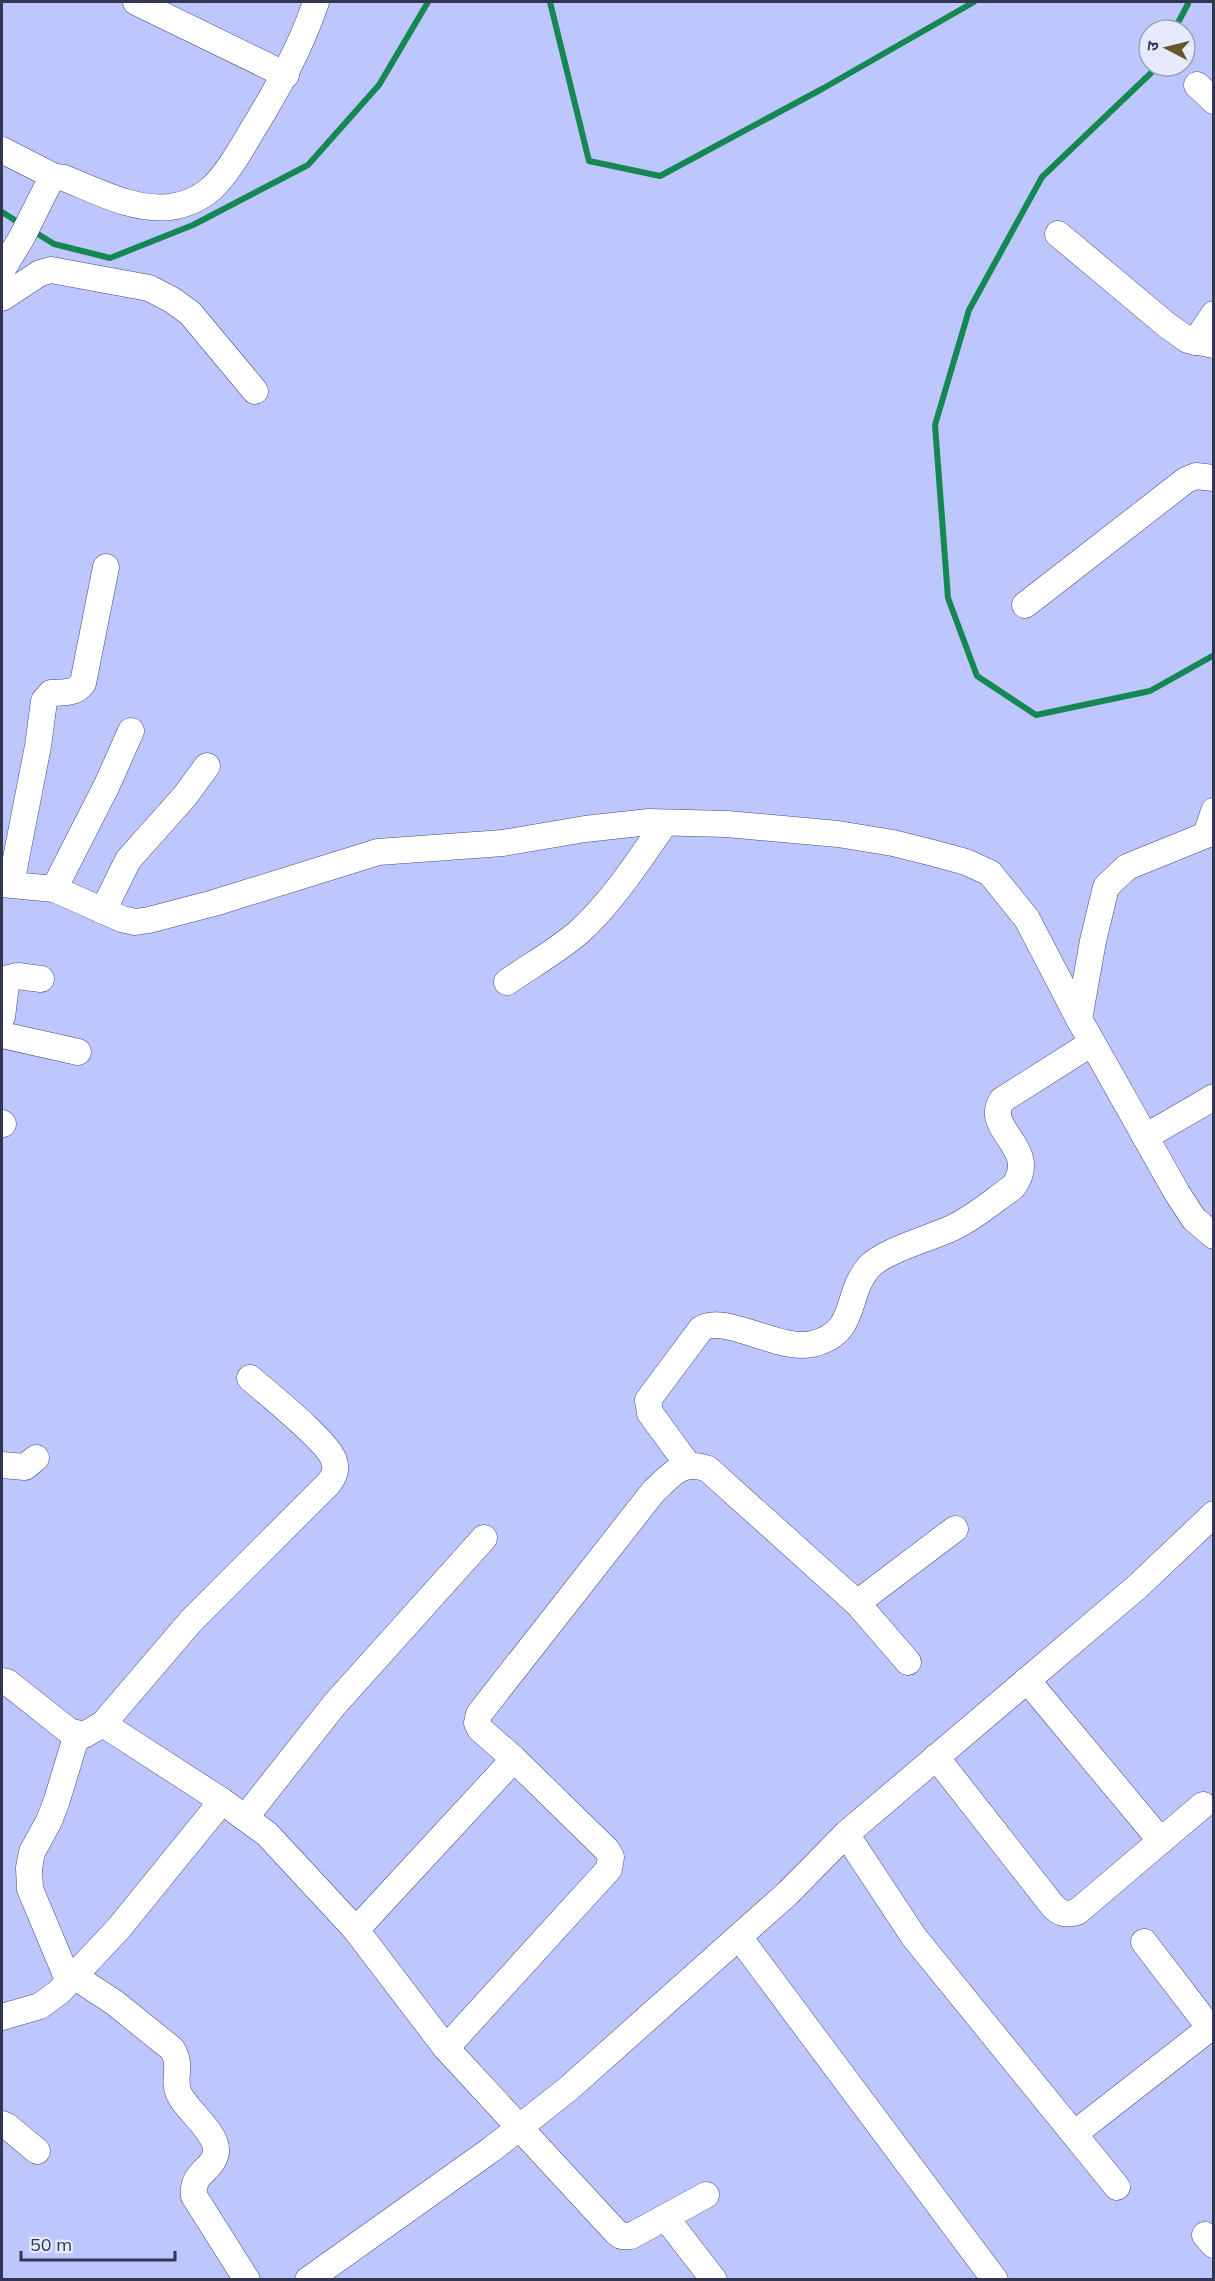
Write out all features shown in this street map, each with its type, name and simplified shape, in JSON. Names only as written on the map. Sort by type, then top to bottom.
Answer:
[{"type":"street","points":[[136,2],[286,75]]},
{"type":"street","points":[[2,150],[55,177],[64,178],[138,205],[168,207],[193,200],[212,187],[224,174],[286,75],[309,24],[316,2]]},
{"type":"street","points":[[2,270],[22,237],[33,210],[55,177]]},
{"type":"street","points":[[1058,234],[1168,326],[1204,344],[1214,314]]},
{"type":"street","points":[[2,298],[40,273],[51,270],[149,288],[172,300],[190,314],[255,391]]},
{"type":"street","points":[[1025,605],[1186,480],[1196,476],[1214,478]]},
{"type":"street","points":[[106,567],[83,683],[73,692],[51,693],[44,701],[38,746],[6,884],[54,889],[122,919],[135,922],[214,903],[378,852],[503,843],[585,829],[665,822],[727,824],[838,834],[893,843],[966,862],[998,881],[1027,920],[1092,1043],[1194,1219],[1214,1236]]},
{"type":"street","points":[[54,889],[107,785],[131,731]]},
{"type":"street","points":[[103,911],[128,860],[185,796],[207,766]]},
{"type":"street","points":[[1079,1019],[1093,941],[1106,887],[1126,867],[1206,835],[1214,811]]},
{"type":"street","points":[[507,982],[586,925],[634,867],[665,822]]},
{"type":"street","points":[[2,1017],[9,978],[18,976],[41,979]]},
{"type":"street","points":[[2,1035],[78,1052]]},
{"type":"street","points":[[688,1466],[650,1413],[648,1400],[701,1329],[705,1326],[721,1324],[784,1343],[802,1345],[824,1340],[835,1332],[843,1326],[862,1275],[870,1265],[953,1228],[1013,1187],[1019,1178],[1022,1159],[999,1120],[998,1106],[1002,1100],[1092,1043]]},
{"type":"street","points":[[1146,1137],[1214,1097]]},
{"type":"street","points":[[2,1681],[7,1682],[69,1731],[84,1734],[103,1724],[191,1621],[329,1483],[334,1475],[335,1462],[332,1454],[250,1378]]},
{"type":"street","points":[[2,1465],[25,1467],[36,1458]]},
{"type":"street","points":[[446,2048],[612,1863],[607,1850],[480,1729],[477,1723],[479,1714],[653,1492],[677,1470],[698,1465],[708,1469],[857,1603],[908,1662]]},
{"type":"street","points":[[308,2280],[492,2149],[568,2089],[788,1893],[846,1834],[1137,1587],[1214,1514]]},
{"type":"street","points":[[857,1603],[955,1529]]},
{"type":"street","points":[[245,1818],[334,1705],[484,1538]]},
{"type":"street","points":[[1027,1680],[1161,1841]]},
{"type":"street","points":[[103,1724],[222,1801],[267,1834],[356,1930],[446,2048],[518,2128],[621,2236],[631,2236],[706,2194]]},
{"type":"street","points":[[77,1734],[49,1821],[32,1852],[29,1868],[30,1889],[71,1979],[122,2008],[176,2054],[179,2068],[178,2091],[214,2140],[216,2150],[216,2156],[196,2180],[193,2188],[194,2196],[247,2280]]},
{"type":"street","points":[[936,1757],[1052,1905],[1057,1911],[1065,1914],[1077,1912],[1203,1805]]},
{"type":"street","points":[[356,1930],[514,1759]]},
{"type":"street","points":[[2,2017],[40,2006],[59,1992],[119,1928],[222,1801]]},
{"type":"street","points":[[846,1834],[914,1937],[1117,2187]]},
{"type":"street","points":[[739,1937],[995,2280]]},
{"type":"street","points":[[1074,2134],[1212,2030],[1144,1942]]},
{"type":"street","points":[[2,2124],[37,2151]]},
{"type":"street","points":[[666,2218],[714,2280]]},
{"type":"waterway","points":[[33,231],[54,244],[110,258],[193,225],[308,165],[379,85],[428,2]]},
{"type":"waterway","points":[[550,2],[589,161],[660,176],[822,89],[974,2]]},
{"type":"waterway","points":[[1180,18],[1187,2]]},
{"type":"waterway","points":[[1146,78],[1042,177],[969,310],[935,425],[948,598],[977,676],[1036,715],[1150,691],[1214,655]]},
{"type":"waterway","points":[[2,212],[21,224]]}]
